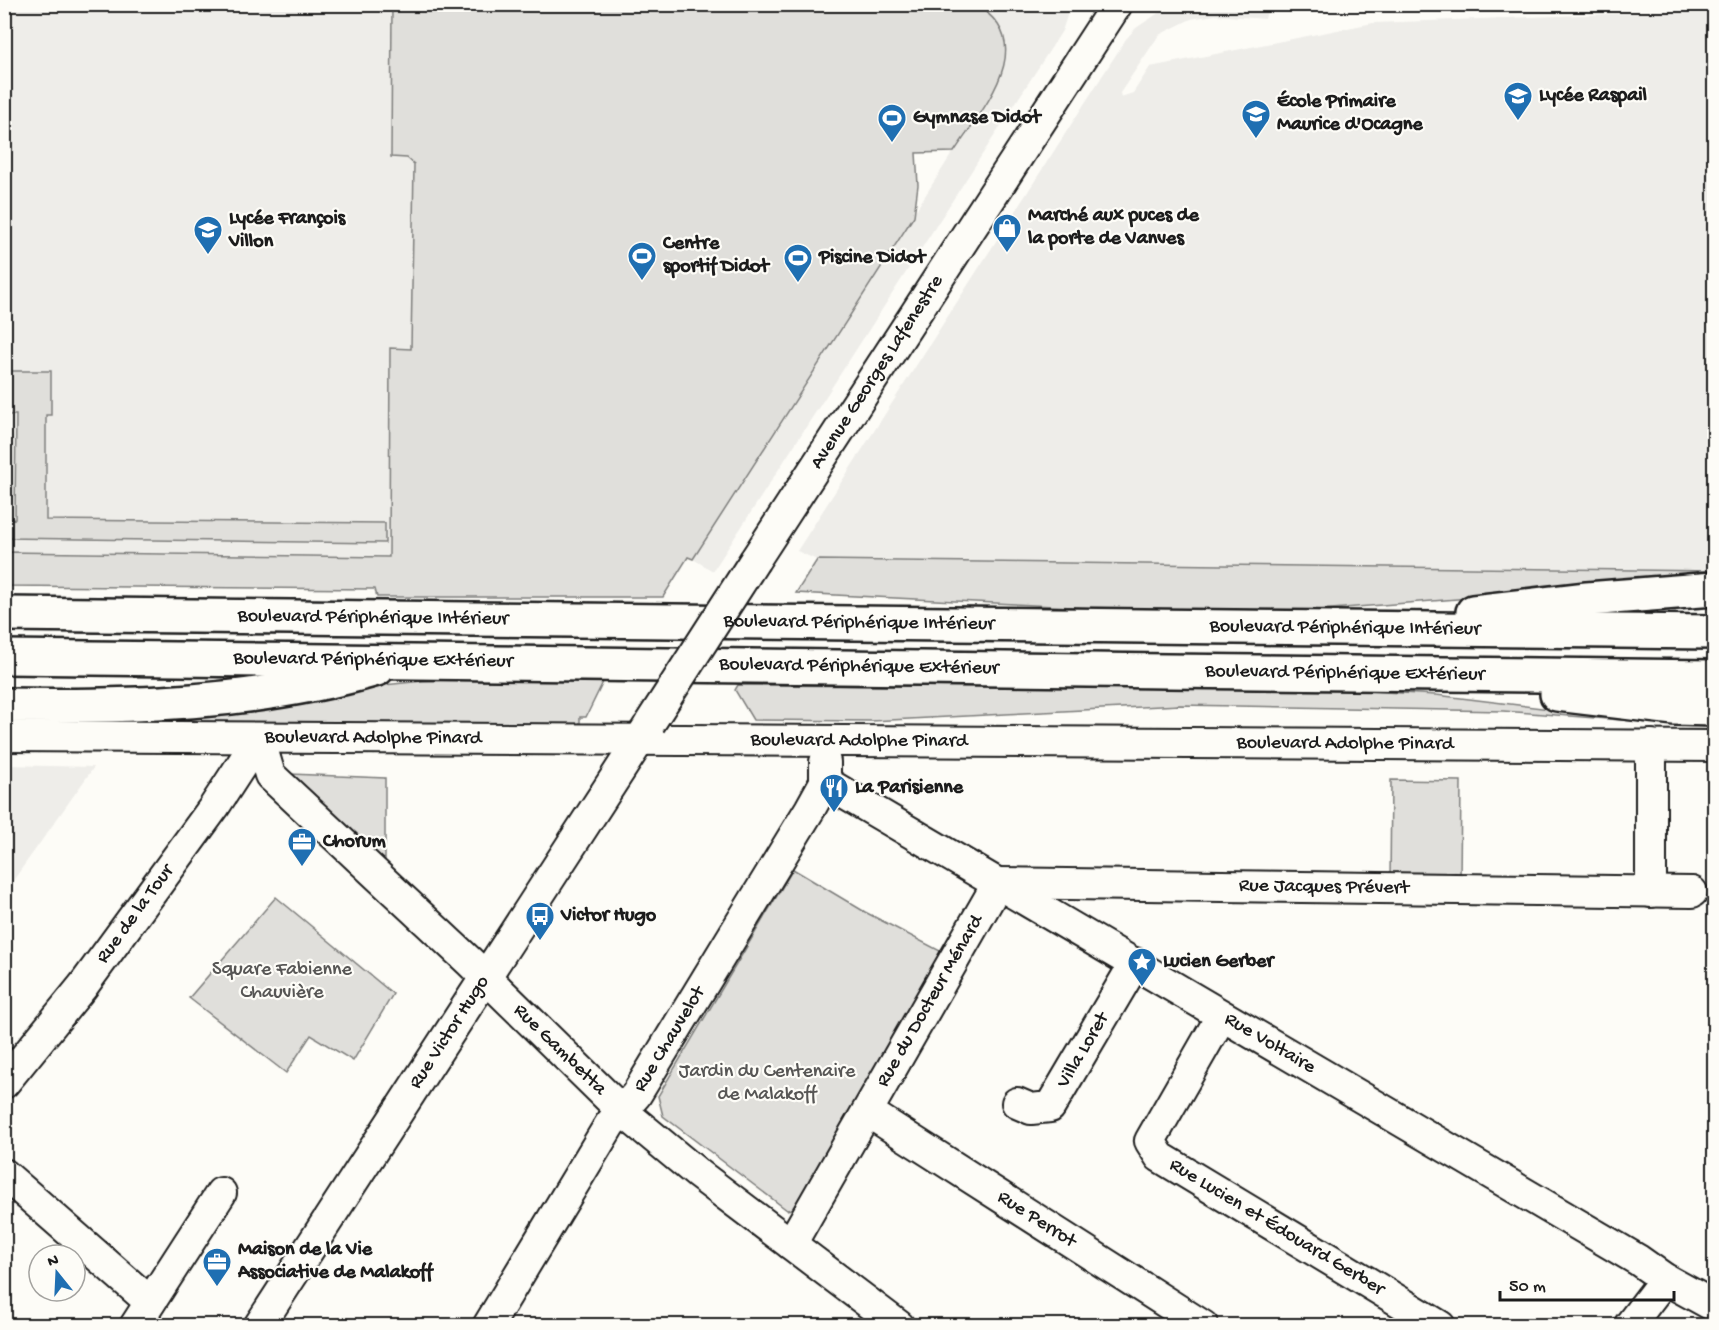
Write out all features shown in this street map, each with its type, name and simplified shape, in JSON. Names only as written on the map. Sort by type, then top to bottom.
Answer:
[{"type":"highway","points":[[1337,628],[1587,599],[1714,589]]},
{"type":"highway","name":"Boulevard Périphérique Intérieur","points":[[4,614],[1714,632]]},
{"type":"highway","name":"Boulevard Périphérique Extérieur","points":[[4,657],[413,659],[1401,675],[1714,677]]},
{"type":"highway","points":[[4,705],[92,706],[188,702],[329,683],[413,659]]},
{"type":"highway","points":[[1401,675],[1674,708],[1714,709]]},
{"type":"street","name":"Avenue Georges Lafenestre","points":[[645,732],[1117,4]]},
{"type":"street","name":"Boulevard Adolphe Pinard","points":[[4,736],[259,738],[645,732],[824,741],[1714,746]]},
{"type":"street","name":"Rue Victor Hugo","points":[[259,1326],[645,732]]},
{"type":"street","name":"Rue Gambetta","points":[[259,738],[270,775],[485,976],[621,1110],[697,1173],[899,1326]]},
{"type":"street","name":"Rue de la Tour","points":[[4,1083],[90,976],[214,807],[259,738]]},
{"type":"street","points":[[824,741],[825,783]]},
{"type":"street","points":[[1651,745],[1651,892]]},
{"type":"street","name":"Rue Voltaire","points":[[825,783],[1135,963],[1221,1017],[1714,1306]]},
{"type":"street","name":"Rue Chauvelot","points":[[488,1326],[621,1110],[636,1095],[825,783]]},
{"type":"street","name":"Rue Jacques Prévert","points":[[998,883],[1692,892]]},
{"type":"street","name":"Rue du Docteur Ménard","points":[[791,1244],[998,883]]},
{"type":"street","name":"Villa Loret","points":[[1017,1103],[1031,1109],[1050,1107],[1135,963]]},
{"type":"street","name":"Rue Lucien et Édouard Gerber","points":[[1221,1017],[1150,1141],[1153,1149],[1160,1156],[1440,1326]]},
{"type":"street","name":"Rue Perrot","points":[[868,1112],[1203,1326]]},
{"type":"street","points":[[4,1174],[142,1314],[221,1193]]},
{"type":"street","points":[[1629,1326],[1665,1279]]},
{"type":"shaded area","points":[[1172,4],[1268,7],[1265,19],[1215,15],[1191,19],[1159,35],[1120,93],[1121,97],[1133,93],[1150,67],[1373,23],[1714,10],[1714,571],[817,560],[797,551],[1126,39],[1136,28]]},
{"type":"shaded area","name":"Lycée François Villon","points":[[4,5],[392,5],[391,156],[407,158],[414,163],[411,350],[390,348],[389,557],[5,552]]},
{"type":"shaded area","points":[[974,5],[1065,5],[1067,16],[1062,31],[713,571],[693,559],[999,80],[1006,58],[1002,31],[990,15]]},
{"type":"shaded area","points":[[4,765],[94,767],[5,892]]},
{"type":"green space","name":"Centre sportif Didot","points":[[974,4],[994,20],[1004,37],[1005,56],[1000,76],[991,96],[954,152],[916,153],[918,185],[914,216],[693,559],[688,557],[663,597],[377,597],[375,589],[5,586],[5,552],[389,557],[390,348],[411,349],[414,164],[407,158],[391,157],[392,5]]},
{"type":"green space","points":[[9,371],[51,371],[51,415],[46,415],[46,520],[385,523],[385,543],[5,538],[5,520],[15,519],[16,415],[9,415]]},
{"type":"green space","points":[[817,560],[1714,571],[1714,586],[1597,588],[1306,611],[1210,614],[796,593]]},
{"type":"green space","points":[[604,680],[586,717],[580,717],[580,730],[5,724],[423,681]]},
{"type":"green space","points":[[738,685],[1334,689],[1436,695],[1673,724],[1503,711],[1180,705],[871,721],[753,720],[735,690]]},
{"type":"green space","points":[[290,774],[385,778],[385,868]]},
{"type":"green space","points":[[1391,780],[1461,781],[1460,882],[1390,882]]},
{"type":"green space","name":"Jardin du Centenaire de Malakoff","points":[[793,869],[865,912],[944,953],[796,1208],[787,1210],[663,1116],[658,1096]]},
{"type":"green space","name":"Square Fabienne Chauvière","points":[[276,897],[393,994],[353,1061],[311,1035],[286,1073],[189,998]]},
{"type":"place","name":"Lycée Raspail","points":[[1518,122]]},
{"type":"place","name":"École Primaire Maurice d'Ocagne","points":[[1256,140]]},
{"type":"place","name":"Gymnase Didot","points":[[892,144]]},
{"type":"place","name":"Marché aux puces de la porte de Vanves","points":[[1007,254]]},
{"type":"place","name":"Lycée François Villon","points":[[208,256]]},
{"type":"place","name":"Centre sportif Didot","points":[[642,282]]},
{"type":"place","name":"Piscine Didot","points":[[798,284]]},
{"type":"place","name":"La Parisienne","points":[[834,814]]},
{"type":"place","name":"Chorum","points":[[302,868]]},
{"type":"place","name":"Victor Hugo","points":[[540,942]]},
{"type":"place","name":"Lucien Gerber","points":[[1142,988]]},
{"type":"place","name":"Maison de la Vie Associative de Malakoff","points":[[217,1288]]}]
